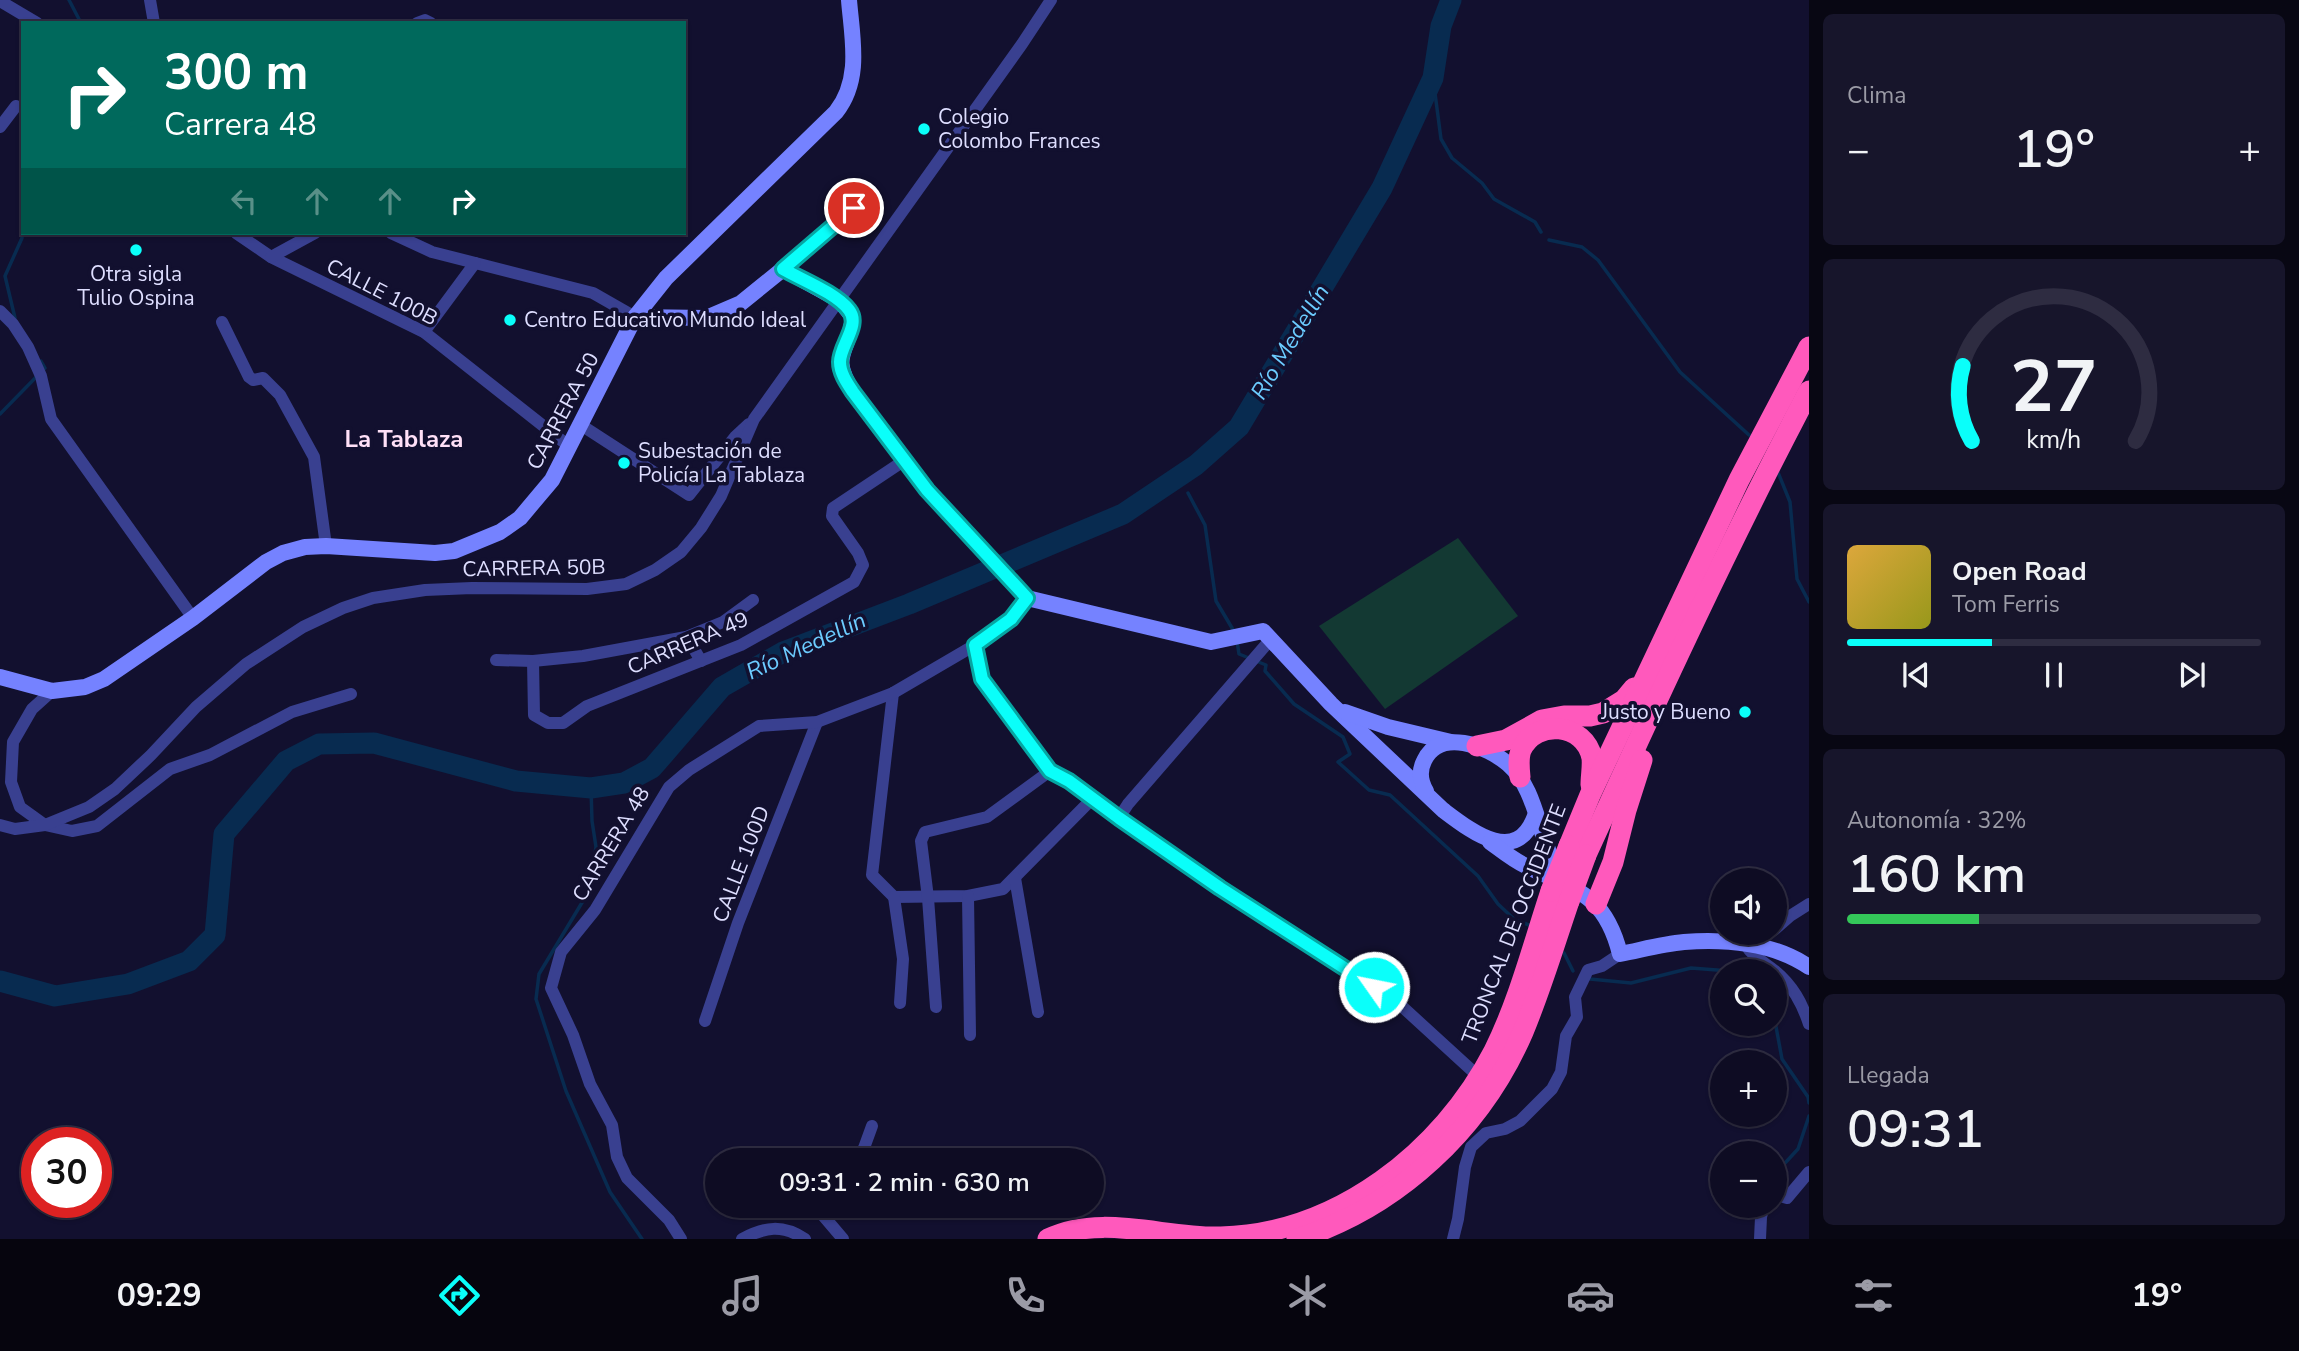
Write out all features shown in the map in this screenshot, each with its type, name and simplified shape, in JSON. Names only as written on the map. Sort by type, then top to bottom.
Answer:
[{"type":"highway","name":"TRONCAL DE OCCIDENTE","points":[[1578,851],[1590,795],[1739,480],[1809,347]]},
{"type":"highway","name":"TRONCAL DE OCCIDENTE","points":[[1048,1239],[1072,1230],[1101,1227],[1184,1236],[1224,1237],[1264,1232],[1301,1223],[1358,1197],[1385,1179],[1410,1158],[1457,1107],[1493,1052],[1578,851],[1809,391]]},
{"type":"highway","points":[[1596,904],[1613,862],[1641,765],[1704,600]]},
{"type":"highway","points":[[1477,746],[1506,740],[1542,720],[1553,717],[1602,713],[1624,700],[1653,660]]},
{"type":"highway","points":[[1520,777],[1519,759],[1527,741],[1544,729],[1567,729],[1582,739],[1592,758],[1590,795]]},
{"type":"highway","name":"TRONCAL DE OCCIDENTE","points":[[1297,1239],[1345,1221],[1392,1194],[1439,1154],[1472,1116],[1493,1087],[1522,1033],[1562,892]]},
{"type":"street","points":[[150,0],[154,21]]},
{"type":"street","name":"CARRERA 50","points":[[0,677],[52,691],[85,687],[104,679],[192,618],[265,562],[283,553],[305,547],[326,546],[435,553],[454,551],[500,532],[520,518],[552,480],[635,317],[666,278],[836,112],[845,100],[852,81],[854,60],[849,0]]},
{"type":"street","name":"CARRERA 50B","points":[[0,825],[15,829],[45,825],[89,807],[115,789],[195,707],[246,664],[303,627],[343,608],[373,598],[425,590],[587,589],[626,584],[655,570],[681,552],[701,528],[721,496],[754,419],[1023,44],[1051,0]]},
{"type":"street","points":[[0,1],[34,21]]},
{"type":"street","points":[[0,127],[16,106]]},
{"type":"street","points":[[395,235],[432,252],[593,293],[635,317],[706,318],[741,303],[854,208]]},
{"type":"street","name":"CALLE 100B","points":[[239,235],[271,257],[424,332],[570,447]]},
{"type":"street","points":[[271,257],[311,235]]},
{"type":"street","points":[[424,332],[475,264]]},
{"type":"street","points":[[783,269],[839,300],[853,317],[840,363],[843,376],[927,490],[1027,598],[1211,642],[1263,631],[1266,645],[1443,810],[1562,892],[1582,892],[1596,904],[1607,919],[1620,954]]},
{"type":"street","points":[[0,311],[22,335],[40,374],[51,419],[192,618]]},
{"type":"street","points":[[222,321],[248,377],[253,380],[263,378],[280,395],[314,457],[326,546]]},
{"type":"street","points":[[581,425],[689,495],[735,437],[754,419]]},
{"type":"street","name":"CARRERA 49","points":[[533,661],[534,715],[548,723],[563,723],[587,706],[741,645],[854,582],[863,565],[858,553],[832,516],[833,508],[905,460]]},
{"type":"street","name":"CARRERA 48","points":[[681,1239],[669,1220],[626,1178],[617,1157],[612,1125],[590,1084],[573,1035],[551,988],[561,952],[595,910],[668,787],[689,770],[759,726],[817,722],[893,693],[975,645],[1011,619],[1027,598]]},
{"type":"street","name":"CARRERA 49","points":[[496,660],[533,661],[583,656],[687,637],[723,622],[753,600]]},
{"type":"street","points":[[687,637],[701,661]]},
{"type":"street","points":[[975,645],[982,679],[1050,771],[1069,781],[1220,888],[1396,1001],[1478,1076]]},
{"type":"street","points":[[1119,818],[1128,804],[1266,645]]},
{"type":"street","points":[[52,691],[32,709],[13,742],[11,782],[20,807],[45,825],[72,831],[97,827],[170,769],[209,755],[292,712],[351,694]]},
{"type":"street","points":[[893,693],[872,875],[894,897],[903,959],[900,1003]]},
{"type":"street","points":[[1331,704],[1368,722],[1477,746],[1501,758],[1520,777],[1527,789],[1562,892]]},
{"type":"street","name":"CALLE 100D","points":[[705,1021],[738,923],[817,722]]},
{"type":"street","points":[[1427,793],[1420,774],[1427,755],[1443,744],[1454,742]]},
{"type":"street","points":[[936,1007],[921,841],[925,832],[988,817],[1050,771]]},
{"type":"street","points":[[894,897],[968,896],[1003,889],[1093,798]]},
{"type":"street","points":[[1482,836],[1503,843],[1514,841],[1524,835],[1535,816]]},
{"type":"street","points":[[1015,878],[1038,1012]]},
{"type":"street","points":[[968,896],[970,1035]]},
{"type":"street","points":[[1787,919],[1809,904]]},
{"type":"street","points":[[1452,1239],[1471,1147],[1486,1133],[1505,1129],[1520,1121],[1546,1096],[1561,1072],[1564,1043],[1577,1017],[1575,997],[1588,970],[1602,966],[1620,954],[1684,942],[1710,943]]},
{"type":"street","points":[[1809,967],[1788,955],[1752,945],[1750,952],[1781,976],[1796,993],[1809,1024]]},
{"type":"street","points":[[864,1148],[872,1126]]},
{"type":"street","points":[[1787,1198],[1809,1172]]},
{"type":"street","points":[[825,1218],[843,1239]]},
{"type":"street","points":[[1760,1239],[1761,1218]]},
{"type":"street","points":[[743,1239],[762,1230],[778,1227],[804,1239]]},
{"type":"green space","points":[[1458,538],[1518,616],[1385,709],[1319,626]]},
{"type":"waterway","points":[[69,0],[80,21]]},
{"type":"waterway","name":"Río Medellín","points":[[0,981],[55,996],[128,984],[189,961],[215,935],[224,834],[286,761],[319,744],[374,743],[516,781],[591,788],[624,783],[652,768],[722,687],[783,652],[909,604],[1123,514],[1196,465],[1239,427],[1382,188],[1433,78],[1441,26],[1451,0]]},
{"type":"waterway","points":[[1433,78],[1441,139],[1452,158],[1482,183],[1494,199],[1535,222],[1541,232]]},
{"type":"waterway","points":[[15,318],[5,276],[22,235]]},
{"type":"waterway","points":[[1549,240],[1582,247],[1598,260],[1680,372],[1749,435]]},
{"type":"waterway","points":[[0,414],[45,368],[41,361]]},
{"type":"waterway","points":[[1777,470],[1790,502],[1797,579],[1809,602]]},
{"type":"waterway","points":[[1188,493],[1205,525],[1216,601],[1235,633]]},
{"type":"waterway","points":[[1237,641],[1239,654],[1249,658]]},
{"type":"waterway","points":[[1256,661],[1266,665],[1265,671],[1294,704],[1343,737],[1350,754],[1338,762],[1369,790],[1390,795],[1478,876],[1498,904],[1515,920],[1529,925]]},
{"type":"waterway","points":[[591,788],[596,847],[589,891],[539,974],[536,999],[566,1091],[610,1192],[642,1239]]},
{"type":"waterway","points":[[1564,953],[1573,971]]},
{"type":"waterway","points":[[1590,979],[1631,983],[1691,968],[1710,969]]},
{"type":"waterway","points":[[1778,1036],[1782,1059],[1808,1097],[1809,1103]]},
{"type":"waterway","points":[[1787,1161],[1798,1149],[1809,1116]]},
{"type":"place","name":"Colegio Colombo Frances","points":[[924,129]]},
{"type":"place","name":"Otra sigla Tulio Ospina","points":[[136,250]]},
{"type":"place","name":"Centro Educativo Mundo Ideal","points":[[510,320]]},
{"type":"place","name":"Subestación de Policía La Tablaza","points":[[624,463]]},
{"type":"place","name":"Justo y Bueno","points":[[1745,712]]},
{"type":"district","name":"La Tablaza","points":[[404,439]]},
{"type":"route","points":[[854,208],[783,269],[839,300],[849,310],[853,317],[840,363],[843,376],[927,490],[1027,598],[1011,619],[975,645],[982,679],[1050,771],[1069,781],[1220,888],[1374,987]]}]
